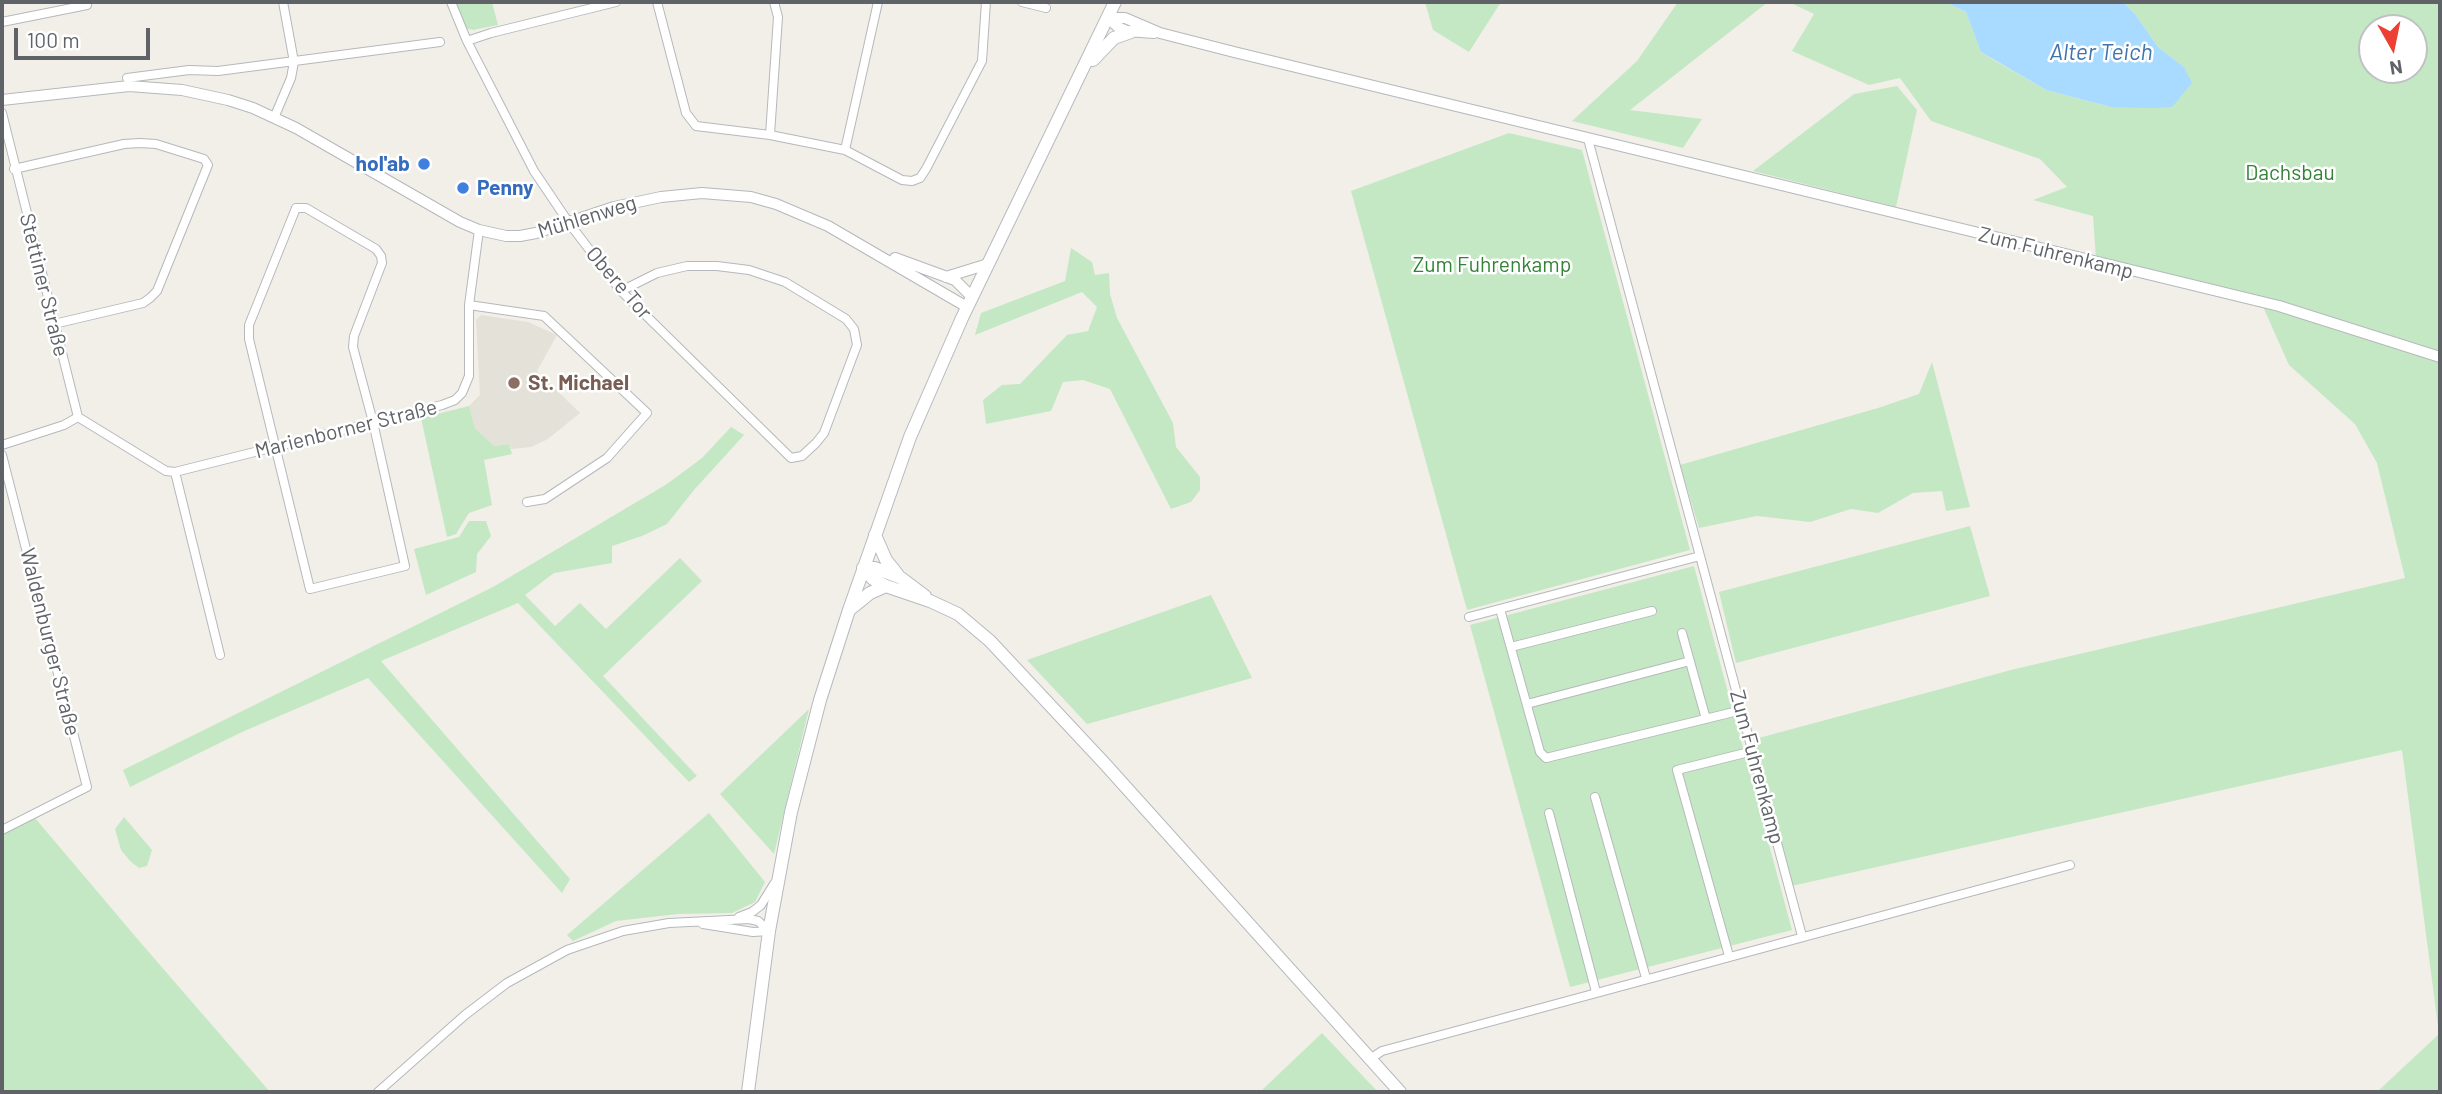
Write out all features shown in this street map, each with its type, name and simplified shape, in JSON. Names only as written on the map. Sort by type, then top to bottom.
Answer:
[{"type":"main road","points":[[748,1092],[769,931],[791,812],[820,700],[863,568],[910,437],[969,302],[1115,2]]},
{"type":"main road","points":[[1083,70],[1111,41],[1131,32]]},
{"type":"main road","points":[[875,535],[886,560],[901,578],[930,601]]},
{"type":"main road","points":[[863,568],[875,568],[901,578]]},
{"type":"main road","points":[[863,568],[873,579],[886,586],[930,601],[957,614],[975,627],[1019,671],[1400,1092]]},
{"type":"main road","points":[[849,610],[870,593],[886,586]]},
{"type":"street","points":[[2,22],[87,5],[87,2]]},
{"type":"street","points":[[274,118],[291,78],[294,62],[283,2]]},
{"type":"street","name":"Obere Tor","points":[[451,2],[467,41],[534,172],[621,291],[791,458],[806,454],[824,433],[857,345],[854,329],[846,319],[785,282],[738,268],[687,266],[657,273],[621,291]]},
{"type":"street","points":[[575,2],[577,12]]},
{"type":"street","points":[[467,41],[616,2]]},
{"type":"street","points":[[657,2],[686,113],[696,126],[770,135],[845,150],[902,180],[912,181],[920,178],[982,61],[986,2]]},
{"type":"street","points":[[770,135],[778,17],[774,2]]},
{"type":"street","points":[[845,150],[878,2]]},
{"type":"street","points":[[1023,2],[1046,8]]},
{"type":"street","name":"Zum Fuhrenkamp","points":[[1108,18],[1118,27],[1131,32],[1160,33]]},
{"type":"street","name":"Zum Fuhrenkamp","points":[[1108,18],[1125,18],[1160,33],[2252,300],[2440,357]]},
{"type":"street","points":[[127,78],[189,70],[218,71],[440,42]]},
{"type":"street","name":"Mühlenweg","points":[[2,100],[129,86],[183,90],[228,100],[274,118],[331,147],[460,222],[479,230],[520,236],[614,207],[661,197],[702,193],[733,195],[776,204],[828,226],[969,302]]},
{"type":"street","name":"Stettiner Straße","points":[[2,113],[78,417]]},
{"type":"street","name":"Zum Fuhrenkamp","points":[[1588,139],[1802,936]]},
{"type":"street","points":[[15,169],[124,144],[140,143],[156,144],[205,159],[208,164],[157,291],[143,303],[54,324]]},
{"type":"street","points":[[296,208],[306,208],[376,250],[381,256],[382,263],[354,336],[353,347],[373,422],[405,566],[310,589],[275,446],[249,339],[249,325],[296,208]]},
{"type":"street","name":"Marienborner Straße","points":[[175,472],[455,400],[462,393],[468,376],[469,305],[479,230]]},
{"type":"street","name":"Mühlenweg","points":[[875,252],[946,276],[962,285],[969,302]]},
{"type":"street","points":[[946,276],[988,264]]},
{"type":"street","points":[[469,305],[544,316],[647,413],[607,458],[545,499],[527,502]]},
{"type":"street","points":[[2,445],[64,425],[78,417],[166,471],[175,472],[220,655]]},
{"type":"street","name":"Waldenburger Straße","points":[[2,455],[88,787],[2,830]]},
{"type":"street","points":[[1469,617],[1700,556]]},
{"type":"street","points":[[1500,609],[1540,752],[1546,758],[1742,710]]},
{"type":"street","points":[[1511,647],[1652,611]]},
{"type":"street","points":[[1682,633],[1706,719]]},
{"type":"street","points":[[1527,704],[1690,661]]},
{"type":"street","points":[[1729,956],[1677,770],[1753,751]]},
{"type":"street","points":[[1595,797],[1646,978]]},
{"type":"street","points":[[1549,813],[1596,992]]},
{"type":"street","points":[[1370,1059],[1382,1051],[2070,865]]},
{"type":"street","points":[[736,918],[761,905],[779,875]]},
{"type":"street","points":[[378,1092],[465,1015],[508,984],[567,950],[623,931],[653,925],[736,918],[758,921],[769,931]]},
{"type":"street","points":[[690,922],[753,932],[769,931]]},
{"type":"shaded area","name":"St. Michael","points":[[481,315],[528,322],[557,335],[537,371],[580,413],[548,439],[531,447],[511,449],[509,444],[494,446],[475,428],[469,406],[480,395],[476,320]]},
{"type":"green space","points":[[451,2],[492,2],[498,25],[473,30],[460,27]]},
{"type":"green space","points":[[1425,2],[1501,2],[1469,52],[1433,30]]},
{"type":"green space","points":[[1678,2],[1768,2],[1630,110],[1702,119],[1683,148],[1572,121],[1637,61]]},
{"type":"green space","name":"Dachsbau","points":[[1789,2],[1945,2],[1966,12],[1981,52],[2046,90],[2111,107],[2184,67],[2158,47],[2135,14],[2123,2],[2440,2],[2440,1092],[2377,1092],[2439,1034],[2402,750],[1787,887],[1755,739],[2015,669],[2405,578],[2377,463],[2355,424],[2289,365],[2260,300],[2096,259],[2093,216],[2033,200],[2067,187],[2040,159],[1931,121],[1900,78],[1869,85],[1792,51],[1814,14]]},
{"type":"green space","points":[[1897,86],[1917,110],[1896,207],[1753,171],[1854,94]]},
{"type":"green space","name":"Zum Fuhrenkamp","points":[[1509,133],[1582,150],[1690,550],[1467,610],[1351,191]]},
{"type":"green space","points":[[1071,248],[1092,262],[1095,275],[1109,273],[1110,294],[1117,318],[1173,423],[1176,447],[1200,477],[1200,490],[1191,502],[1171,509],[1110,389],[1083,380],[1063,382],[1051,411],[986,424],[983,400],[1002,385],[1020,384],[1067,335],[1088,331],[1097,307],[1082,292],[975,335],[981,313],[1065,281]]},
{"type":"green space","points":[[1932,362],[1970,507],[1946,511],[1942,491],[1913,493],[1878,513],[1851,509],[1810,522],[1757,516],[1699,528],[1680,465],[1919,394]]},
{"type":"green space","points":[[469,406],[475,428],[494,446],[509,444],[512,454],[484,460],[492,505],[469,513],[456,534],[447,537],[421,418]]},
{"type":"green space","points":[[731,427],[744,435],[667,524],[612,546],[612,563],[554,573],[525,595],[555,626],[580,603],[606,629],[680,558],[702,581],[603,676],[697,776],[689,782],[518,603],[381,661],[570,879],[562,893],[368,678],[242,732],[130,787],[123,770],[493,587],[667,484],[702,458]]},
{"type":"green space","points":[[469,521],[486,521],[491,536],[477,554],[476,572],[426,595],[414,549],[459,537]]},
{"type":"green space","points":[[1970,526],[1990,596],[1736,663],[1719,592]]},
{"type":"green space","points":[[1694,566],[1792,930],[1570,987],[1470,625]]},
{"type":"green space","points":[[1211,595],[1252,678],[1087,724],[1027,660]]},
{"type":"green space","points":[[809,709],[774,854],[720,794]]},
{"type":"green space","points":[[709,813],[765,882],[755,902],[732,913],[678,914],[616,921],[573,941],[567,935]]},
{"type":"green space","points":[[124,817],[152,850],[147,866],[139,868],[121,850],[115,829]]},
{"type":"green space","points":[[35,818],[270,1092],[2,1092],[2,835]]},
{"type":"green space","points":[[1322,1033],[1378,1092],[1260,1092]]},
{"type":"water","name":"Alter Teich","points":[[1945,2],[2123,2],[2135,14],[2158,47],[2184,67],[2192,83],[2172,107],[2153,108],[2111,107],[2046,90],[1981,52],[1966,12]]},
{"type":"place","name":"hol'ab","points":[[424,164]]},
{"type":"place","name":"Penny","points":[[463,188]]},
{"type":"place","name":"St. Michael","points":[[514,383]]}]
